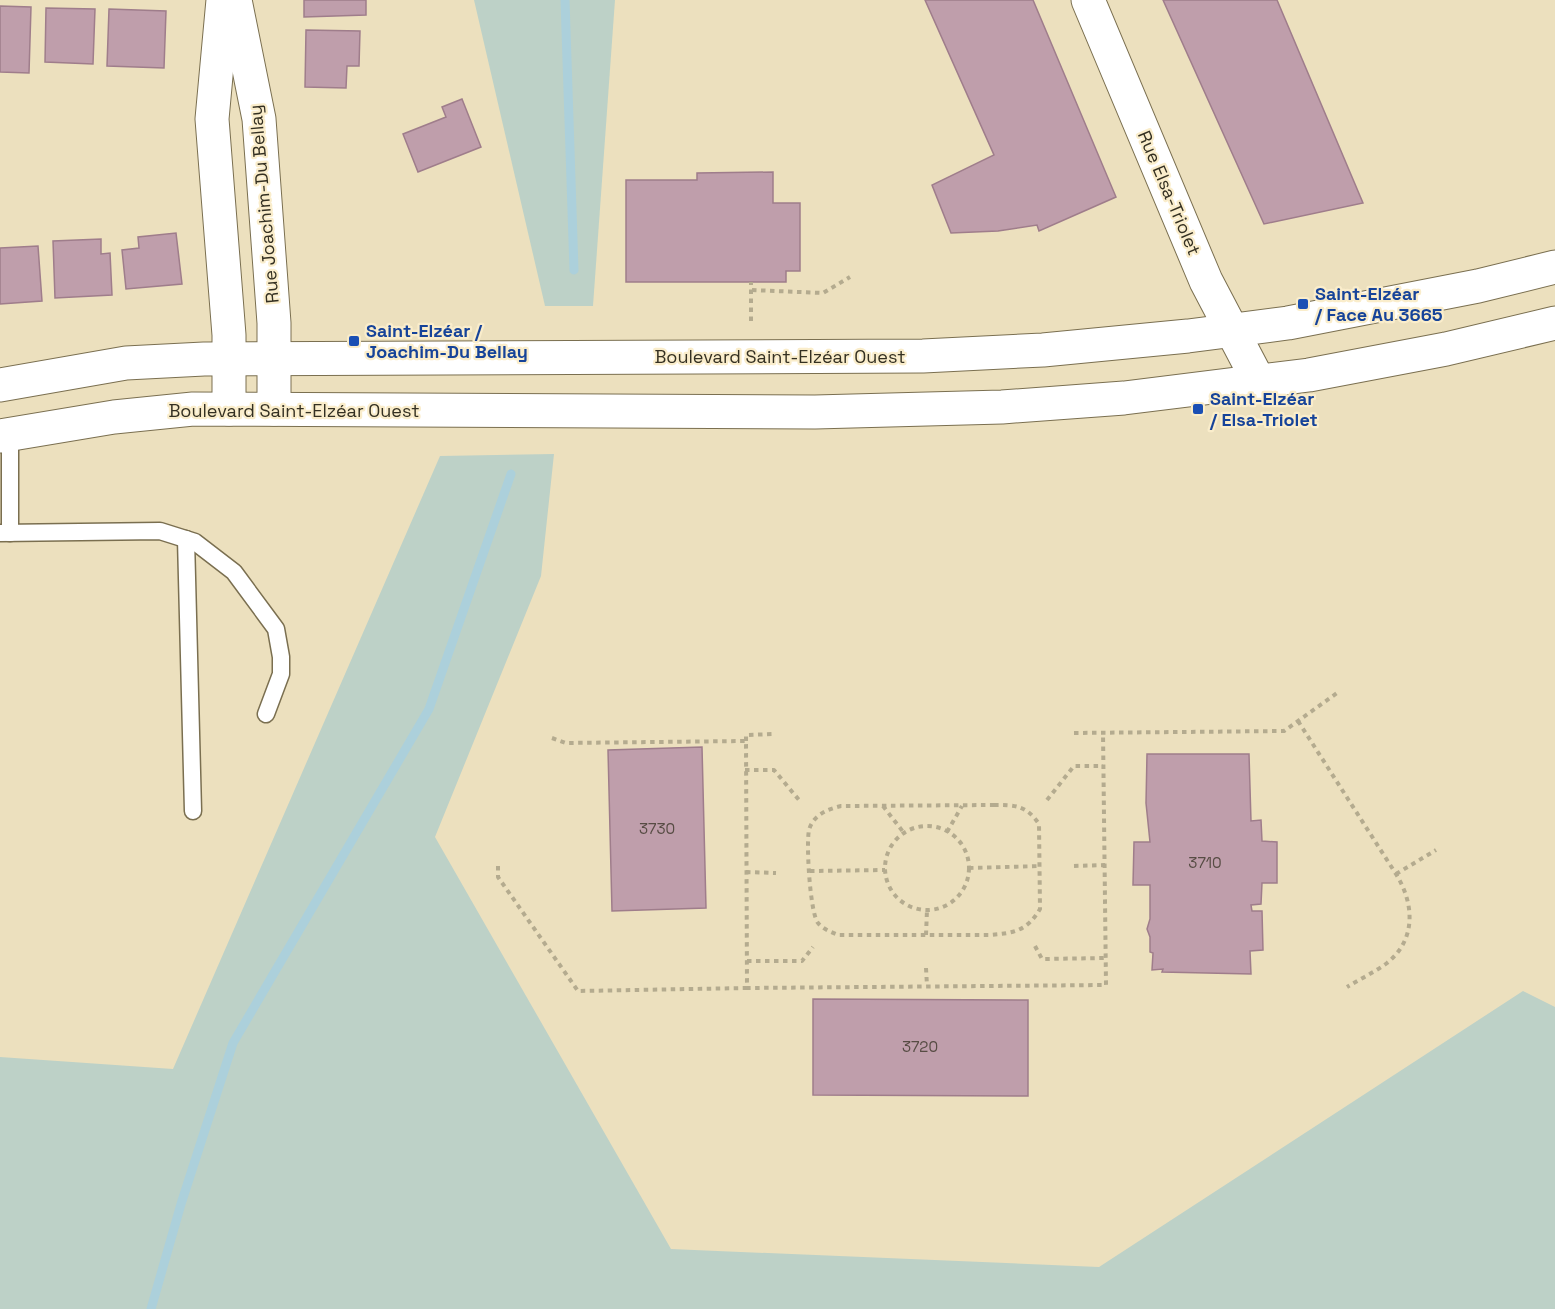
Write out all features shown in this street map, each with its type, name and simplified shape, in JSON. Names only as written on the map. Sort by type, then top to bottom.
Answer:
[{"type":"street","points":[[223,0],[212,118],[229,359],[229,409]]},
{"type":"street","name":"Rue Joachim-Du Bellay","points":[[235,0],[259,119],[272,283],[274,409]]},
{"type":"street","name":"Rue Elsa-Triolet","points":[[1088,0],[1206,281],[1259,382]]},
{"type":"street","name":"Boulevard Saint-Elzéar Ouest","points":[[0,385],[126,363],[229,359],[923,356],[1043,350],[1230,330],[1344,313],[1478,286],[1555,267]]},
{"type":"street","name":"Boulevard Saint-Elzéar Ouest","points":[[5,435],[171,410],[511,412],[947,410],[1082,401],[1259,382],[1446,349],[1555,323]]},
{"type":"lane","points":[[5,435],[5,533],[160,531],[195,542],[234,572],[276,629],[281,657],[281,674],[266,714]]},
{"type":"lane","points":[[186,539],[194,811]]},
{"type":"path","points":[[752,290],[823,293],[850,277]]},
{"type":"path","points":[[751,282],[751,321]]},
{"type":"path","points":[[1074,733],[1284,731],[1337,693]]},
{"type":"path","points":[[1298,721],[1396,874],[1405,889],[1409,903],[1410,921],[1398,952],[1388,962],[1347,987]]},
{"type":"path","points":[[498,866],[498,877],[578,991],[1106,986],[1103,732]]},
{"type":"path","points":[[747,988],[746,735],[774,734]]},
{"type":"path","points":[[552,738],[566,743],[746,741]]},
{"type":"path","points":[[1047,800],[1074,766],[1103,766]]},
{"type":"path","points":[[745,770],[774,770],[799,800]]},
{"type":"path","points":[[947,832],[962,805]]},
{"type":"path","points":[[1012,805],[1025,809],[1039,824],[1040,909],[1025,927],[1011,934],[838,935],[827,930],[818,923],[810,898],[809,830],[814,820],[826,809],[841,806],[882,806],[1012,805]]},
{"type":"path","points":[[882,806],[904,833]]},
{"type":"path","points":[[926,826],[947,832],[960,843],[966,855],[969,868],[967,881],[961,892],[952,902],[940,908],[927,910],[913,908],[900,901],[890,890],[885,870],[890,848],[899,837],[912,829],[926,826]]},
{"type":"path","points":[[1396,874],[1436,850]]},
{"type":"path","points":[[1074,866],[1105,865]]},
{"type":"path","points":[[969,868],[1041,866]]},
{"type":"path","points":[[810,871],[885,870]]},
{"type":"path","points":[[746,872],[776,873]]},
{"type":"path","points":[[926,935],[927,910]]},
{"type":"path","points":[[1035,946],[1042,959],[1106,958]]},
{"type":"path","points":[[747,961],[802,961],[813,947]]},
{"type":"path","points":[[926,968],[927,986]]},
{"type":"green space","points":[[474,0],[615,0],[593,306],[545,306]]},
{"type":"green space","points":[[554,454],[541,576],[435,837],[671,1249],[1099,1267],[1523,991],[1555,1007],[1555,1309],[0,1309],[0,1057],[173,1069],[440,456]]},
{"type":"building","points":[[304,0],[366,0],[366,15],[304,17]]},
{"type":"building","points":[[925,0],[1033,0],[1116,197],[1039,231],[1037,225],[998,231],[951,233],[932,185],[994,155]]},
{"type":"building","points":[[1163,0],[1277,0],[1363,203],[1264,224]]},
{"type":"building","points":[[0,6],[31,7],[29,73],[0,72]]},
{"type":"building","points":[[46,8],[95,9],[93,64],[45,62]]},
{"type":"building","points":[[109,9],[166,11],[164,68],[107,66]]},
{"type":"building","points":[[306,30],[360,31],[359,66],[347,66],[346,88],[305,87]]},
{"type":"building","points":[[462,99],[481,147],[418,172],[403,134],[446,117],[442,107]]},
{"type":"building","points":[[773,172],[773,203],[800,203],[800,271],[786,271],[786,282],[626,282],[626,180],[697,180],[697,173]]},
{"type":"building","points":[[176,233],[182,284],[126,289],[122,250],[139,248],[138,237]]},
{"type":"building","points":[[101,239],[101,254],[110,253],[112,295],[55,298],[53,241]]},
{"type":"building","points":[[38,246],[42,301],[0,304],[0,248]]},
{"type":"building","points":[[702,747],[706,908],[612,911],[608,750]]},
{"type":"building","points":[[1147,754],[1249,754],[1251,821],[1261,820],[1262,841],[1277,842],[1277,883],[1262,883],[1261,904],[1251,905],[1252,911],[1262,911],[1263,950],[1250,951],[1251,974],[1152,970],[1153,953],[1150,952],[1150,937],[1147,929],[1150,919],[1150,885],[1133,885],[1134,842],[1150,842],[1146,803]]},
{"type":"building","points":[[813,999],[1028,1000],[1028,1096],[813,1095]]},
{"type":"waterway","points":[[565,0],[574,270]]},
{"type":"waterway","points":[[151,1309],[181,1204],[233,1043],[429,709],[511,474]]},
{"type":"place","name":"Saint-Elzéar / Face Au 3665","points":[[1303,304]]},
{"type":"place","name":"Saint-Elzéar / Joachim-Du Bellay","points":[[354,341]]},
{"type":"place","name":"Saint-Elzéar / Elsa-Triolet","points":[[1198,409]]}]
